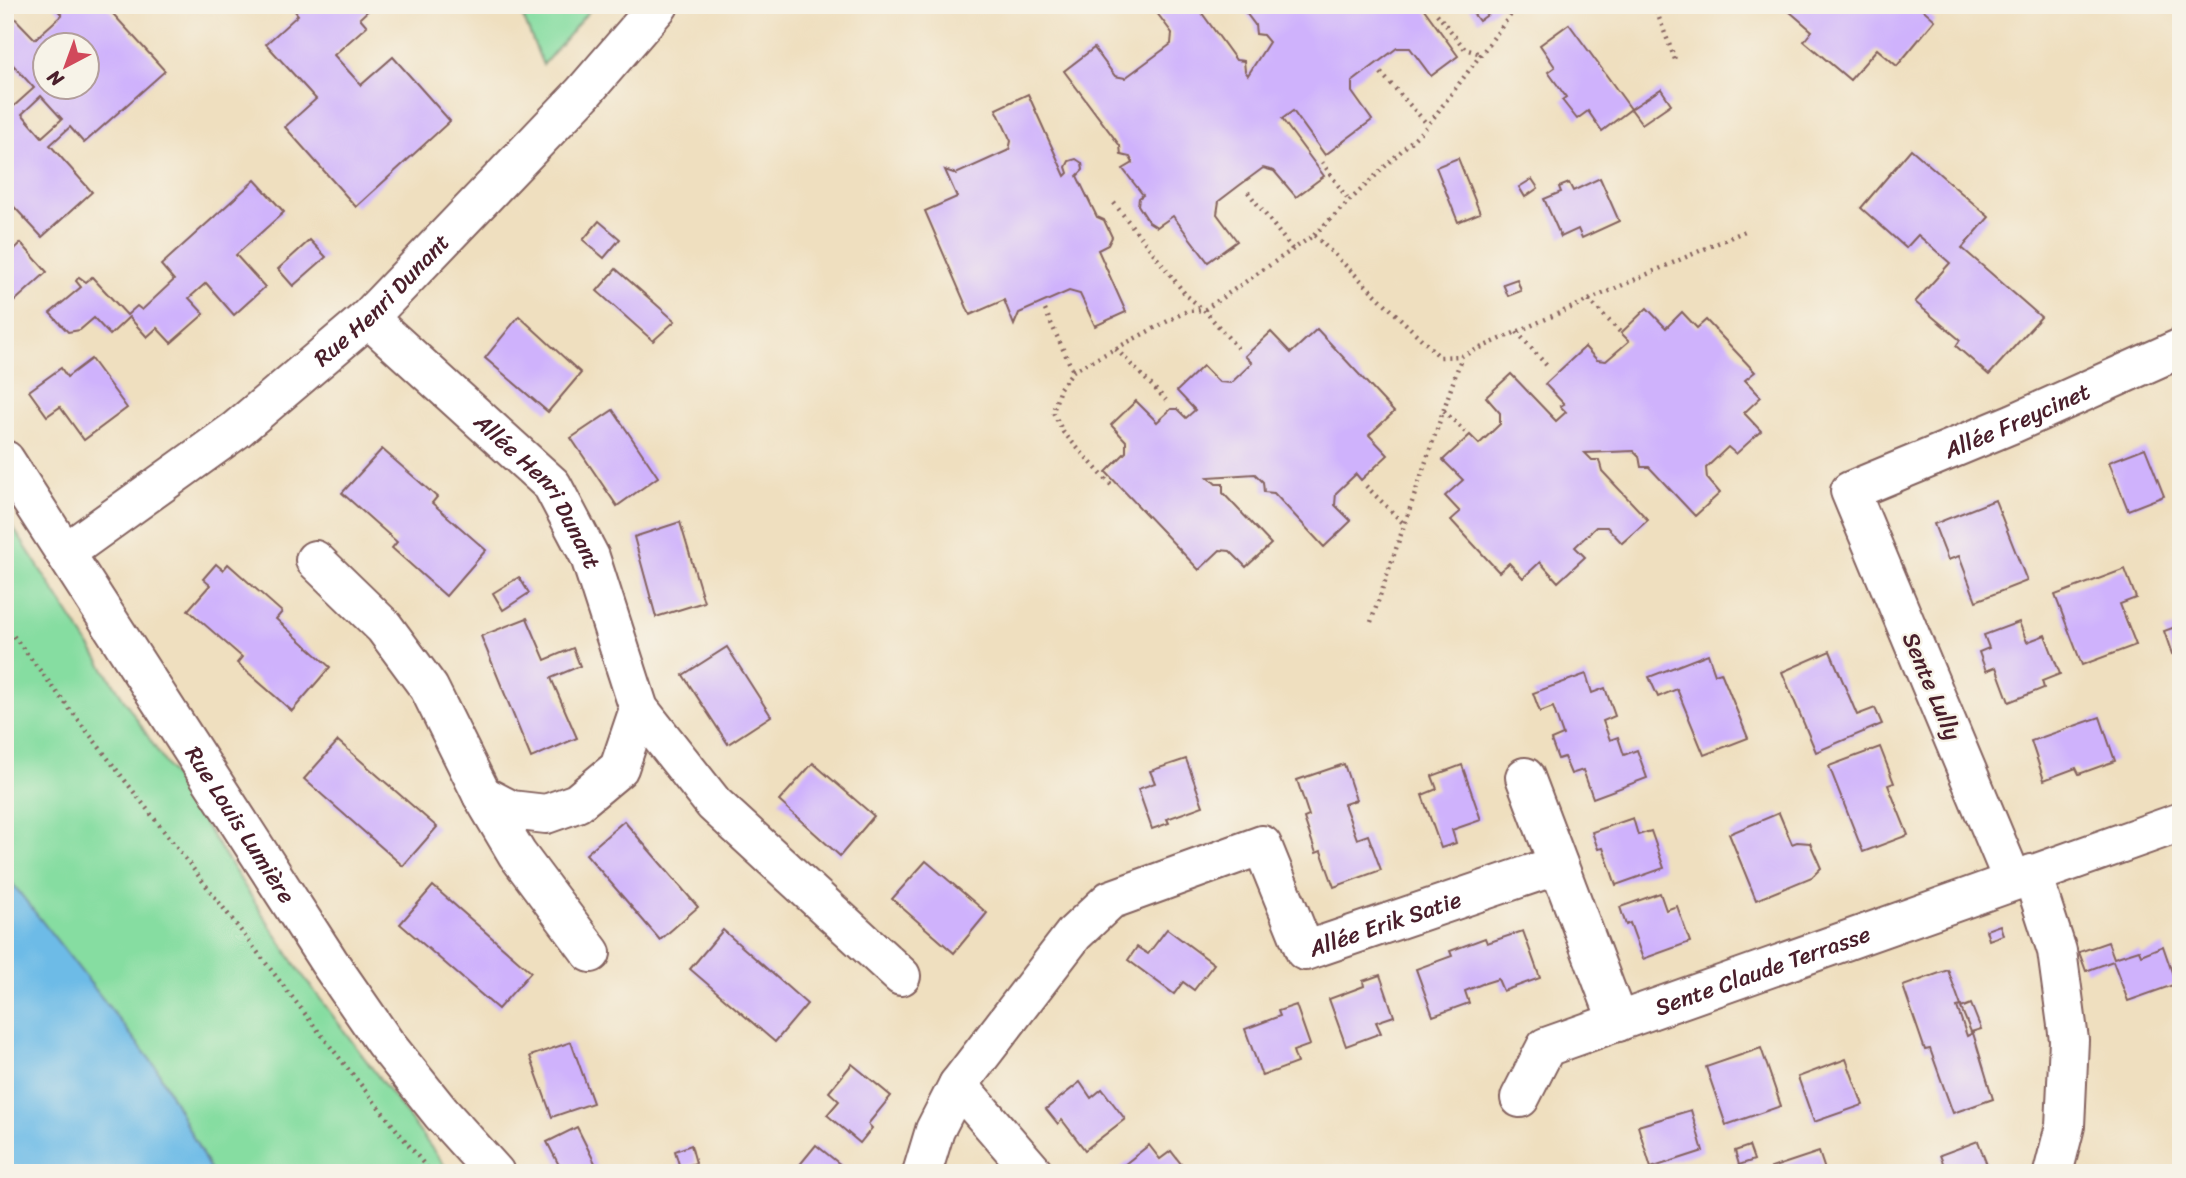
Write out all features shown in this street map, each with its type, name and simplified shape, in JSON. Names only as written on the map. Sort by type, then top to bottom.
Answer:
[{"type":"street","name":"Rue Henri Dunant","points":[[65,553],[236,430],[368,318],[583,93],[659,5]]},
{"type":"street","name":"Allée Henri Dunant","points":[[368,318],[552,485],[590,557],[639,709],[714,804],[901,975]]},
{"type":"street","name":"Allée Freycinet","points":[[1850,491],[2014,423],[2181,348]]},
{"type":"street","name":"Rue Louis Lumière","points":[[5,460],[321,950],[385,1043],[441,1113],[495,1173]]},
{"type":"street","name":"Sente Lully","points":[[1850,491],[2022,878]]},
{"type":"street","points":[[315,560],[384,628],[429,688],[482,795],[517,853],[591,953]]},
{"type":"street","points":[[482,795],[511,810],[546,814],[577,803],[619,768],[639,709]]},
{"type":"street","points":[[1525,777],[1618,1021]]},
{"type":"street","name":"Sente Claude Terrasse","points":[[1520,1098],[1546,1047],[2181,822]]},
{"type":"street","name":"Allée Erik Satie","points":[[922,1173],[935,1130],[958,1085],[1074,934],[1110,900],[1262,845],[1305,951],[1558,865]]},
{"type":"street","points":[[2022,878],[2057,951],[2069,1040],[2065,1125],[2053,1173]]},
{"type":"street","points":[[958,1085],[1034,1173]]},
{"type":"path","points":[[1111,485],[1063,432],[1053,412],[1060,388],[1073,371],[1187,311],[1204,310],[1314,234],[1428,125],[1518,5]]},
{"type":"path","points":[[1654,5],[1676,62]]},
{"type":"path","points":[[1437,15],[1465,49],[1481,54]]},
{"type":"path","points":[[1381,73],[1428,125]]},
{"type":"path","points":[[1322,162],[1349,201]]},
{"type":"path","points":[[1248,192],[1293,249]]},
{"type":"path","points":[[1114,203],[1186,295],[1204,310],[1240,351]]},
{"type":"path","points":[[1314,234],[1440,357],[1462,356],[1745,231]]},
{"type":"path","points":[[1589,300],[1621,333]]},
{"type":"path","points":[[1045,310],[1073,371]]},
{"type":"path","points":[[1516,332],[1549,368]]},
{"type":"path","points":[[1116,349],[1167,400]]},
{"type":"path","points":[[1371,622],[1462,356]]},
{"type":"path","points":[[1443,410],[1465,432]]},
{"type":"path","points":[[1366,485],[1404,524]]},
{"type":"path","points":[[5,625],[431,1173]]},
{"type":"green space","points":[[518,5],[594,5],[543,65]]},
{"type":"green space","points":[[5,515],[298,969],[445,1166],[453,1173],[5,1173]]},
{"type":"water","points":[[5,874],[156,1067],[212,1173],[5,1173]]},
{"type":"building","points":[[53,5],[105,5],[165,71],[84,143],[70,127],[50,145],[92,192],[42,237],[5,197],[5,96],[14,106],[32,90],[32,102],[35,102],[22,114],[42,137],[62,119],[46,102],[102,102],[102,32],[43,32],[62,15]]},
{"type":"building","points":[[290,5],[374,5],[360,18],[367,26],[334,55],[361,85],[393,57],[450,121],[356,207],[285,127],[316,99],[266,44],[298,15]]},
{"type":"building","points":[[1151,5],[1196,5],[1236,60],[1244,61],[1248,75],[1269,42],[1263,35],[1256,34],[1255,25],[1240,5],[1421,5],[1458,56],[1431,76],[1410,48],[1397,48],[1352,82],[1352,92],[1372,120],[1325,155],[1293,111],[1282,119],[1324,176],[1296,197],[1274,171],[1263,168],[1240,185],[1219,201],[1217,214],[1237,241],[1208,262],[1173,216],[1157,227],[1149,222],[1138,205],[1139,198],[1143,195],[1123,169],[1133,163],[1130,157],[1121,155],[1120,146],[1064,71],[1094,48],[1115,76],[1125,78],[1171,44],[1172,33]]},
{"type":"building","points":[[1467,5],[1501,5],[1479,21]]},
{"type":"building","points":[[1782,5],[1918,5],[1935,20],[1897,66],[1877,49],[1850,80],[1804,41],[1812,31]]},
{"type":"building","points":[[5,8],[32,36],[32,86],[5,56]]},
{"type":"building","points":[[1569,24],[1631,109],[1602,131],[1588,111],[1577,119],[1562,100],[1566,97],[1548,72],[1555,67],[1540,45]]},
{"type":"building","points":[[1661,89],[1671,104],[1642,124],[1631,109]]},
{"type":"building","points":[[1028,94],[1065,176],[1068,173],[1066,167],[1069,161],[1076,159],[1082,163],[1083,170],[1077,176],[1097,217],[1104,220],[1112,237],[1108,245],[1098,250],[1126,312],[1095,326],[1080,294],[1069,291],[1019,313],[1014,325],[1004,300],[970,315],[925,211],[957,197],[945,170],[956,174],[1009,150],[1011,141],[996,109]]},
{"type":"building","points":[[1911,149],[1989,217],[1962,248],[2041,317],[1989,375],[1956,346],[1960,340],[1915,302],[1950,263],[1918,235],[1906,248],[1861,208]]},
{"type":"building","points":[[1458,158],[1480,213],[1458,222],[1436,167]]},
{"type":"building","points":[[1600,178],[1619,221],[1582,238],[1578,229],[1561,237],[1544,199],[1561,192],[1559,187],[1569,183],[1573,191]]},
{"type":"building","points":[[1532,179],[1538,188],[1525,197],[1519,187]]},
{"type":"building","points":[[255,180],[284,212],[236,255],[265,287],[234,315],[206,283],[189,298],[204,314],[171,343],[157,328],[147,337],[129,317],[110,335],[94,318],[80,330],[68,332],[50,313],[81,287],[76,281],[79,277],[86,282],[92,277],[127,315],[137,306],[142,310],[174,280],[161,265]]},
{"type":"building","points":[[599,221],[620,239],[604,258],[583,240]]},
{"type":"building","points":[[310,240],[326,257],[293,286],[278,269]]},
{"type":"building","points":[[21,243],[47,272],[7,308],[5,258]]},
{"type":"building","points":[[616,269],[675,321],[653,341],[597,291]]},
{"type":"building","points":[[1517,279],[1521,291],[1508,296],[1503,284]]},
{"type":"building","points":[[1647,308],[1666,328],[1682,312],[1697,328],[1706,320],[1755,372],[1745,380],[1761,397],[1744,413],[1761,431],[1736,454],[1728,447],[1706,468],[1707,478],[1720,493],[1695,516],[1649,467],[1641,467],[1639,456],[1634,451],[1585,453],[1592,460],[1599,460],[1602,471],[1648,520],[1622,543],[1607,527],[1596,527],[1575,547],[1585,557],[1558,582],[1540,562],[1523,578],[1509,563],[1499,572],[1451,520],[1460,512],[1445,496],[1463,480],[1443,460],[1470,435],[1479,444],[1500,424],[1500,413],[1486,397],[1511,374],[1556,421],[1566,412],[1560,406],[1564,404],[1545,384],[1585,347],[1597,360],[1606,361],[1629,341],[1621,333]]},
{"type":"building","points":[[519,316],[581,373],[548,412],[485,358]]},
{"type":"building","points":[[1317,329],[1394,412],[1369,435],[1388,455],[1361,480],[1356,474],[1336,493],[1335,505],[1351,521],[1324,547],[1274,493],[1264,492],[1263,482],[1255,474],[1208,477],[1216,484],[1223,484],[1223,493],[1271,544],[1246,567],[1230,551],[1220,550],[1199,570],[1106,472],[1126,452],[1126,441],[1111,425],[1136,401],[1157,422],[1171,409],[1177,409],[1186,418],[1195,410],[1177,391],[1203,366],[1219,382],[1231,383],[1252,363],[1245,356],[1271,332],[1291,353]]},
{"type":"building","points":[[91,359],[127,408],[84,440],[60,407],[47,416],[29,391],[61,368],[67,377]]},
{"type":"building","points":[[613,410],[658,477],[617,506],[571,438]]},
{"type":"building","points":[[2145,448],[2164,496],[2128,510],[2109,462]]},
{"type":"building","points":[[382,449],[437,497],[432,503],[486,550],[446,596],[392,548],[397,542],[342,493]]},
{"type":"building","points":[[1995,500],[2027,581],[1976,601],[1959,556],[1948,560],[1934,524]]},
{"type":"building","points":[[680,522],[704,602],[656,617],[634,537]]},
{"type":"building","points":[[216,564],[223,570],[228,564],[282,612],[276,619],[330,667],[292,711],[237,663],[242,657],[188,610],[210,585],[203,579]]},
{"type":"building","points":[[2125,569],[2136,598],[2120,604],[2136,645],[2082,665],[2055,595]]},
{"type":"building","points":[[519,577],[529,593],[503,610],[493,593]]},
{"type":"building","points":[[527,618],[545,660],[573,648],[580,666],[551,678],[577,738],[531,758],[481,636]]},
{"type":"building","points":[[2019,622],[2027,642],[2045,635],[2060,674],[2042,681],[2044,688],[2009,702],[1996,667],[1986,671],[1979,652],[1989,648],[1984,635]]},
{"type":"building","points":[[2181,625],[2181,651],[2172,654],[2164,631]]},
{"type":"building","points":[[727,647],[771,716],[728,744],[683,675]]},
{"type":"building","points":[[1830,651],[1857,715],[1875,708],[1882,724],[1816,752],[1782,672]]},
{"type":"building","points":[[1708,654],[1715,674],[1721,672],[1748,738],[1704,755],[1677,689],[1658,697],[1649,677]]},
{"type":"building","points":[[1586,674],[1592,693],[1605,688],[1615,716],[1603,721],[1610,740],[1618,737],[1624,755],[1637,750],[1647,778],[1593,798],[1583,770],[1571,774],[1564,757],[1558,759],[1551,740],[1563,735],[1553,707],[1540,712],[1533,693]]},
{"type":"building","points":[[2100,717],[2115,761],[2079,774],[2076,768],[2044,780],[2031,741]]},
{"type":"building","points":[[338,741],[437,827],[403,866],[304,779]]},
{"type":"building","points":[[1880,747],[1894,783],[1888,785],[1908,835],[1863,852],[1829,766]]},
{"type":"building","points":[[1186,759],[1203,806],[1167,819],[1169,823],[1152,829],[1138,789],[1155,783],[1150,771]]},
{"type":"building","points":[[813,763],[874,816],[840,856],[779,801]]},
{"type":"building","points":[[1344,764],[1356,800],[1344,804],[1357,839],[1368,835],[1381,870],[1334,887],[1321,851],[1316,853],[1304,818],[1309,816],[1297,780]]},
{"type":"building","points":[[1462,765],[1481,820],[1452,830],[1456,843],[1441,848],[1422,795],[1437,789],[1432,776]]},
{"type":"building","points":[[1779,813],[1792,844],[1810,843],[1821,868],[1812,877],[1756,900],[1729,834]]},
{"type":"building","points":[[1633,818],[1638,835],[1651,831],[1664,868],[1616,885],[1603,848],[1598,849],[1592,832]]},
{"type":"building","points":[[624,821],[698,907],[660,940],[586,854]]},
{"type":"building","points":[[926,861],[987,913],[954,953],[892,899]]},
{"type":"building","points":[[433,886],[531,972],[498,1009],[400,924]]},
{"type":"building","points":[[1660,893],[1666,910],[1677,906],[1690,942],[1643,959],[1630,923],[1626,925],[1620,907]]},
{"type":"building","points":[[2000,925],[2003,935],[1989,940],[1986,930]]},
{"type":"building","points":[[1167,929],[1214,964],[1194,990],[1183,982],[1174,994],[1128,960],[1137,947],[1148,954]]},
{"type":"building","points":[[723,930],[807,1004],[775,1042],[690,969]]},
{"type":"building","points":[[1523,931],[1540,978],[1503,991],[1498,979],[1482,984],[1465,991],[1469,1003],[1433,1016],[1416,969],[1452,956],[1450,951],[1485,938],[1487,943]]},
{"type":"building","points":[[2108,942],[2114,958],[2139,950],[2141,955],[2163,946],[2176,984],[2128,1001],[2113,961],[2086,971],[2079,952]]},
{"type":"building","points":[[1948,970],[1961,1006],[1957,1007],[1967,1036],[1973,1033],[1993,1099],[1953,1113],[1930,1049],[1925,1050],[1903,986]]},
{"type":"building","points":[[1380,975],[1394,1016],[1376,1022],[1381,1033],[1346,1046],[1329,999],[1364,986],[1363,981]]},
{"type":"building","points":[[1971,1004],[1981,1029],[1971,1032],[1961,1008]]},
{"type":"building","points":[[1296,1005],[1310,1045],[1293,1051],[1297,1063],[1262,1076],[1245,1029],[1280,1016],[1278,1011]]},
{"type":"building","points":[[571,1042],[593,1103],[552,1117],[530,1056]]},
{"type":"building","points":[[1761,1048],[1781,1106],[1726,1125],[1706,1067]]},
{"type":"building","points":[[1846,1059],[1863,1105],[1814,1122],[1798,1077]]},
{"type":"building","points":[[852,1064],[891,1096],[868,1124],[872,1128],[860,1143],[827,1115],[839,1101],[829,1092]]},
{"type":"building","points":[[1080,1082],[1091,1098],[1102,1089],[1125,1119],[1085,1150],[1062,1120],[1058,1124],[1046,1109]]},
{"type":"building","points":[[1691,1110],[1703,1151],[1651,1168],[1638,1126]]},
{"type":"building","points":[[577,1127],[600,1173],[563,1173],[547,1142]]},
{"type":"building","points":[[1978,1141],[1990,1173],[1947,1173],[1940,1155]]},
{"type":"building","points":[[691,1145],[696,1163],[680,1168],[675,1151]]},
{"type":"building","points":[[816,1145],[851,1173],[793,1173]]},
{"type":"building","points":[[1149,1145],[1160,1159],[1171,1151],[1188,1173],[1114,1173]]},
{"type":"building","points":[[1749,1146],[1754,1160],[1739,1165],[1735,1151]]},
{"type":"building","points":[[1819,1152],[1826,1173],[1773,1173],[1771,1168]]}]
